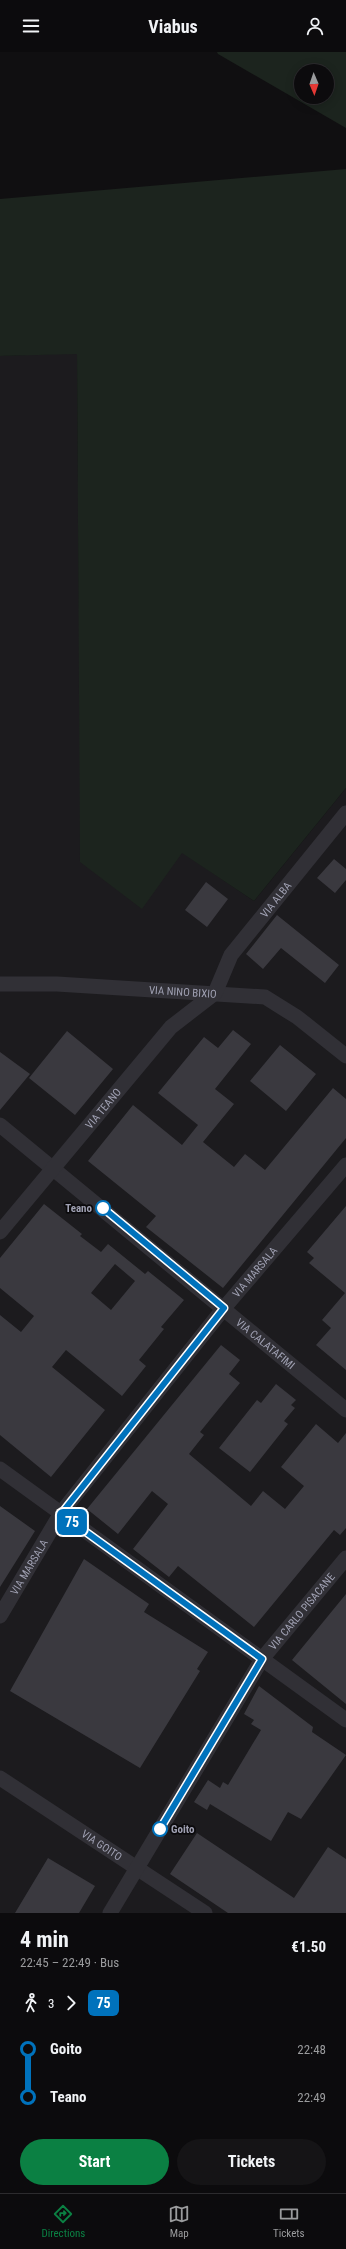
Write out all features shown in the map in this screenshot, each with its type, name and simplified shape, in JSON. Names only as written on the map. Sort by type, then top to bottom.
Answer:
[{"type":"street","name":"VIA ALBA","points":[[215,993],[231,955],[346,812]]},
{"type":"street","name":"VIA NINO BIXIO","points":[[0,984],[57,984],[265,997],[297,1017],[346,1056]]},
{"type":"street","name":"VIA TEANO","points":[[0,1232],[171,1027],[215,993]]},
{"type":"street","name":"VIA CALATAFIMI","points":[[0,1125],[53,1167],[346,1410]]},
{"type":"street","name":"VIA MARSALA","points":[[0,1616],[61,1514],[224,1308],[346,1166]]},
{"type":"street","points":[[0,1469],[346,1720]]},
{"type":"street","name":"VIA CARLO PISACANE","points":[[110,1913],[262,1659],[346,1558]]},
{"type":"street","name":"VIA GOITO","points":[[0,1778],[205,1913]]},
{"type":"shaded area","points":[[217,52],[346,52],[346,128],[304,104],[334,104],[334,64],[294,64],[294,98],[218,54]]},
{"type":"shaded area","points":[[346,169],[346,788],[254,901],[182,853],[142,909],[80,862],[77,354],[0,356],[0,199]]},
{"type":"shaded area","points":[[77,353],[81,862],[182,852],[254,901],[346,788],[346,1913],[0,1913],[0,356]]},
{"type":"building","points":[[334,859],[346,869],[346,880],[335,893],[317,878]]},
{"type":"building","points":[[206,882],[228,899],[207,927],[185,910]]},
{"type":"building","points":[[277,915],[339,965],[325,983],[281,948],[263,969],[246,954]]},
{"type":"building","points":[[233,1030],[251,1044],[215,1089],[234,1104],[203,1142],[234,1167],[245,1154],[265,1170],[333,1088],[346,1099],[346,1138],[223,1288],[146,1227],[156,1216],[88,1161],[133,1105],[182,1145],[198,1125],[158,1093],[204,1037],[218,1048]]},
{"type":"building","points":[[67,1031],[113,1069],[75,1115],[29,1078]]},
{"type":"building","points":[[280,1045],[316,1074],[286,1111],[250,1081]]},
{"type":"building","points":[[0,1052],[30,1074],[0,1110]]},
{"type":"building","points":[[44,1204],[82,1234],[80,1236],[101,1252],[108,1244],[145,1274],[148,1271],[184,1300],[161,1327],[164,1329],[139,1360],[146,1366],[122,1396],[66,1350],[52,1367],[105,1410],[51,1477],[0,1435],[0,1315],[21,1332],[34,1316],[0,1288],[0,1258]],"holes":[[[115,1264],[135,1281],[111,1310],[91,1293]]]},
{"type":"building","points":[[346,1206],[346,1370],[316,1345],[331,1328],[322,1320],[345,1293],[309,1263],[314,1258],[307,1252]]},
{"type":"building","points":[[221,1345],[240,1360],[229,1374],[240,1383],[200,1432],[204,1435],[189,1454],[251,1506],[263,1491],[285,1509],[304,1486],[281,1467],[316,1424],[338,1443],[346,1433],[346,1528],[340,1535],[334,1530],[254,1627],[178,1566],[169,1577],[133,1549],[168,1504],[152,1491],[118,1534],[87,1509]]},
{"type":"building","points":[[276,1384],[296,1400],[291,1405],[295,1408],[284,1421],[288,1424],[250,1472],[219,1448],[257,1400],[261,1403]]},
{"type":"building","points":[[0,1506],[35,1531],[0,1587]]},
{"type":"building","points":[[84,1559],[149,1604],[144,1612],[208,1652],[197,1669],[200,1671],[140,1768],[10,1691]]},
{"type":"building","points":[[346,1594],[346,1704],[292,1660]]},
{"type":"building","points":[[259,1686],[313,1727],[312,1732],[346,1755],[301,1819],[288,1812],[271,1841],[210,1804],[207,1810],[194,1802],[208,1780],[220,1788],[223,1782],[228,1785],[261,1730],[251,1724],[254,1720],[244,1714]]},
{"type":"building","points":[[197,1833],[294,1898],[328,1847],[346,1859],[346,1913],[228,1913],[170,1874]]},
{"type":"building","points":[[48,1858],[95,1886],[79,1913],[15,1913]]},
{"type":"bus line","name":"75","points":[[103,1208],[224,1308],[61,1514],[262,1659],[160,1829]]},
{"type":"place","name":"Teano","points":[[103,1208]]},
{"type":"place","name":"Goito","points":[[160,1829]]}]
